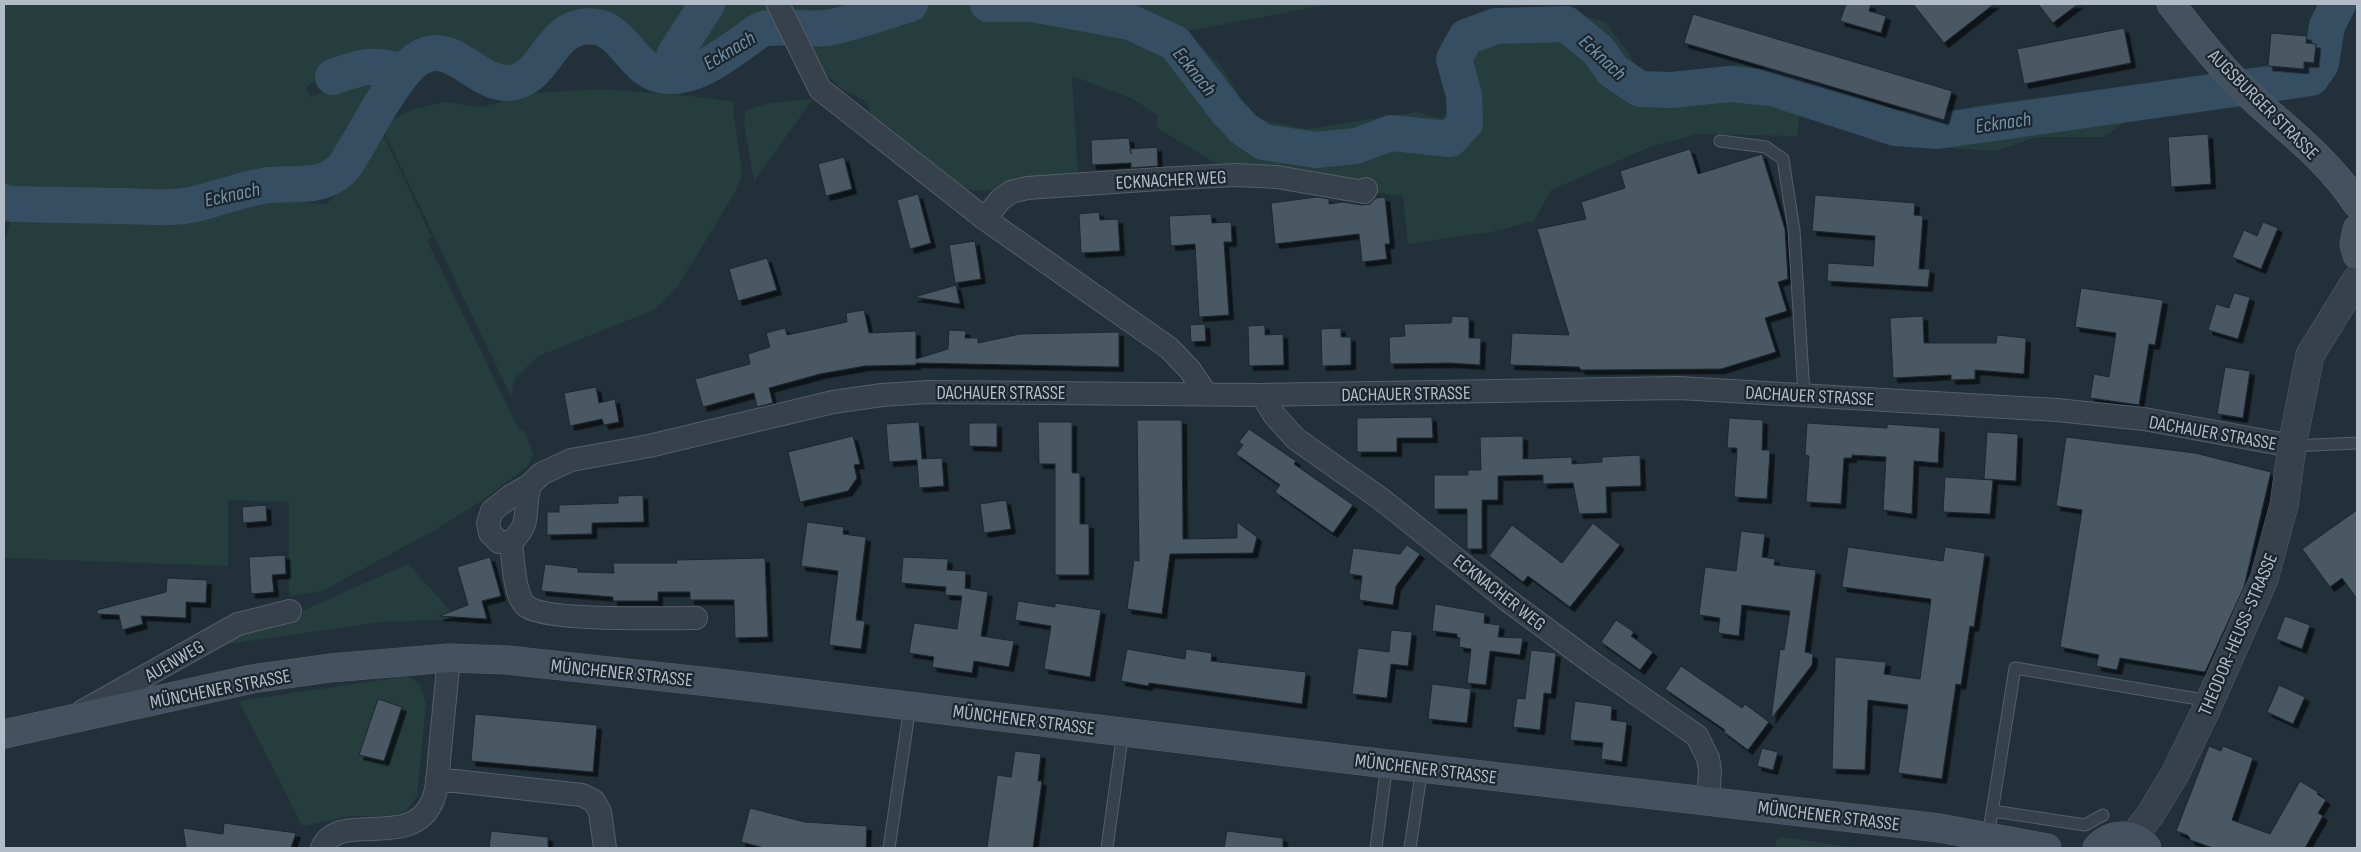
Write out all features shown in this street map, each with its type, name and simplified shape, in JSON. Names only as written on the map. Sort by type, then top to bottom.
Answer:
[{"type":"main road","name":"AUGSBURGER STRASSE","points":[[2171,4],[2226,71],[2258,103],[2306,144],[2349,192],[2357,204]]},
{"type":"main road","points":[[2357,229],[2354,245],[2357,255]]},
{"type":"main road","name":"MÜNCHENER STRASSE","points":[[4,734],[252,679],[330,668],[449,658],[507,660],[601,669],[1387,764],[1930,827],[1991,824],[2047,848]]},
{"type":"main road","points":[[2097,848],[2110,838],[2123,835],[2140,843]]},
{"type":"street","points":[[778,4],[820,89],[985,219],[1169,348],[1190,370],[1206,394]]},
{"type":"street","name":"ECKNACHER WEG","points":[[985,219],[1000,200],[1011,192],[1046,187],[1236,175],[1277,177],[1364,192],[1366,189]]},
{"type":"street","name":"THEODOR-HEUSS-STRASSE","points":[[2140,843],[2150,815],[2175,774],[2203,699],[2264,578],[2284,505],[2292,446],[2310,355],[2357,279]]},
{"type":"street","name":"DACHAUER STRASSE","points":[[511,542],[499,542],[490,534],[488,524],[492,511],[511,496],[530,485],[541,474],[571,460],[649,446],[833,402],[882,395],[928,392],[1262,395],[1678,388],[2057,410],[2144,419],[2292,446]]},
{"type":"street","name":"ECKNACHER WEG","points":[[1262,395],[1275,416],[1296,439],[1381,499],[1506,599],[1697,736],[1708,758],[1710,771],[1708,801]]},
{"type":"street","points":[[530,485],[525,501],[526,518],[522,532],[511,542],[519,596],[526,606],[538,611],[607,619],[696,618]]},
{"type":"street","name":"AUENWEG","points":[[64,722],[238,624],[290,612]]},
{"type":"street","points":[[322,848],[325,841],[336,832],[401,828],[415,822],[433,800],[437,780],[449,658]]},
{"type":"street","points":[[437,780],[582,796],[594,801],[600,812],[605,848]]},
{"type":"lane","points":[[1720,141],[1766,147],[1783,159],[1794,230],[1804,394]]},
{"type":"lane","points":[[2292,446],[2357,441]]},
{"type":"lane","points":[[2103,815],[2085,825],[1991,824],[2015,668],[2203,699]]},
{"type":"lane","points":[[889,848],[910,706]]},
{"type":"lane","points":[[1107,848],[1123,731]]},
{"type":"lane","points":[[1376,848],[1387,764]]},
{"type":"lane","points":[[1410,848],[1422,768]]},
{"type":"green space","points":[[4,4],[692,4],[682,31],[665,55],[655,63],[647,59],[626,27],[599,15],[569,15],[548,31],[538,57],[522,72],[508,76],[489,71],[469,53],[442,43],[413,47],[395,64],[368,58],[351,60],[318,78],[305,89],[311,97],[351,79],[378,75],[385,83],[339,163],[315,175],[265,176],[264,170],[233,183],[190,194],[140,199],[114,199],[12,197],[4,194]]},
{"type":"green space","points":[[720,4],[769,4],[773,14],[752,21],[717,50],[692,64],[680,56]]},
{"type":"green space","points":[[788,4],[1331,4],[1183,32],[1220,64],[1240,97],[1259,119],[1307,129],[1417,112],[1443,119],[1452,104],[1441,65],[1450,33],[1518,14],[1571,12],[1604,21],[1628,52],[1641,76],[1663,81],[1682,74],[1739,64],[1943,124],[1973,106],[2210,77],[2237,106],[2125,122],[2104,137],[2036,137],[1996,151],[1931,147],[1890,137],[1801,103],[1797,136],[1697,134],[1650,147],[1551,190],[1534,221],[1491,232],[1408,244],[1403,196],[1236,175],[1157,128],[1157,115],[1131,98],[1072,76],[1078,178],[984,191],[964,189],[871,114],[867,102],[840,88],[814,62]]},
{"type":"green space","points":[[2327,4],[2351,4],[2342,11],[2336,20],[2325,72],[2320,79],[2312,84],[2275,91],[2264,77],[2310,70],[2316,64],[2318,26]]},
{"type":"green space","points":[[601,89],[692,96],[735,102],[733,110],[741,177],[737,189],[679,285],[654,310],[538,356],[515,378],[511,397],[381,125],[412,109],[446,102],[482,107],[534,93]]},
{"type":"green space","points":[[813,99],[754,181],[744,123],[745,113],[758,106],[767,104]]},
{"type":"green space","points":[[379,126],[432,238],[427,240],[518,428],[525,431],[533,455],[528,466],[483,500],[437,529],[322,591],[289,596],[289,502],[228,500],[228,566],[4,558],[4,244],[11,219],[177,217],[267,196],[325,205],[334,197]]},
{"type":"green space","points":[[408,564],[458,619],[380,622],[214,646],[242,629],[293,615]]},
{"type":"green space","points":[[408,676],[420,685],[426,704],[417,797],[407,810],[393,816],[351,816],[302,826],[239,701]]},
{"type":"green space","points":[[1781,837],[1857,848],[1777,848],[1775,843]]},
{"type":"building","points":[[1846,4],[1871,4],[1869,11],[1886,16],[1881,33],[1840,21]]},
{"type":"building","points":[[1913,4],[1994,4],[1944,43]]},
{"type":"building","points":[[2038,4],[2078,4],[2053,23]]},
{"type":"building","points":[[1693,14],[1952,91],[1944,120],[1684,43]]},
{"type":"building","points":[[2124,28],[2131,63],[2024,84],[2017,49]]},
{"type":"building","points":[[2271,33],[2307,36],[2306,43],[2316,44],[2314,63],[2304,62],[2304,69],[2268,66]]},
{"type":"building","points":[[2208,134],[2211,184],[2171,187],[2168,137]]},
{"type":"building","points":[[1129,138],[1130,149],[1157,147],[1158,166],[1131,168],[1131,163],[1092,165],[1091,140]]},
{"type":"building","points":[[1690,149],[1698,174],[1762,154],[1785,229],[1788,279],[1778,282],[1787,311],[1765,318],[1776,352],[1721,369],[1581,370],[1579,367],[1510,365],[1512,333],[1569,335],[1537,229],[1586,219],[1581,202],[1625,188],[1620,171]]},
{"type":"building","points":[[844,157],[852,189],[826,196],[818,164]]},
{"type":"building","points":[[918,194],[931,243],[910,249],[897,200]]},
{"type":"building","points":[[1815,195],[1915,203],[1914,215],[1923,216],[1919,269],[1930,269],[1928,287],[1827,281],[1828,263],[1873,266],[1875,236],[1812,231]]},
{"type":"building","points":[[1317,197],[1329,199],[1329,204],[1343,202],[1362,205],[1370,204],[1376,198],[1385,197],[1390,244],[1385,244],[1387,259],[1362,262],[1359,234],[1275,244],[1271,203]]},
{"type":"building","points":[[1099,212],[1100,220],[1118,219],[1120,251],[1081,253],[1079,214]]},
{"type":"building","points":[[1211,214],[1212,223],[1231,222],[1232,242],[1224,242],[1229,315],[1199,317],[1195,244],[1171,246],[1169,216]]},
{"type":"building","points":[[2263,222],[2278,228],[2261,269],[2232,257],[2244,230],[2257,236]]},
{"type":"building","points":[[975,241],[981,279],[955,283],[949,245]]},
{"type":"building","points":[[767,258],[777,290],[738,301],[729,269]]},
{"type":"building","points":[[956,285],[960,304],[914,297]]},
{"type":"building","points":[[2081,288],[2163,300],[2155,345],[2149,344],[2139,405],[2090,398],[2094,374],[2109,377],[2116,333],[2075,327]]},
{"type":"building","points":[[2234,293],[2250,297],[2238,339],[2208,330],[2216,304],[2229,308]]},
{"type":"building","points":[[864,310],[869,333],[916,331],[916,359],[948,349],[949,330],[966,331],[965,338],[978,338],[978,343],[1020,334],[1119,332],[1119,367],[916,363],[916,365],[865,366],[820,374],[769,388],[773,403],[757,407],[754,393],[703,407],[695,379],[750,364],[748,354],[770,347],[766,333],[785,328],[787,335],[847,322],[846,313]]},
{"type":"building","points":[[1452,316],[1469,317],[1469,338],[1481,338],[1480,365],[1450,363],[1390,364],[1389,337],[1405,336],[1404,324],[1451,323]]},
{"type":"building","points":[[1923,316],[1924,343],[1996,343],[1997,335],[2026,338],[2024,374],[1975,370],[1975,379],[1951,380],[1951,375],[1893,378],[1890,318]]},
{"type":"building","points":[[1205,324],[1206,341],[1191,342],[1190,325]]},
{"type":"building","points":[[1265,325],[1265,335],[1283,334],[1284,365],[1249,366],[1248,326]]},
{"type":"building","points":[[1341,328],[1341,337],[1351,337],[1351,365],[1322,366],[1321,329]]},
{"type":"building","points":[[2225,367],[2250,371],[2243,418],[2217,414]]},
{"type":"building","points":[[596,387],[599,403],[615,399],[619,422],[604,425],[602,419],[570,426],[564,393]]},
{"type":"building","points":[[1432,417],[1433,438],[1397,438],[1397,452],[1357,452],[1357,418]]},
{"type":"building","points":[[1729,418],[1763,420],[1762,450],[1770,450],[1767,499],[1734,497],[1737,448],[1727,448]]},
{"type":"building","points":[[1137,420],[1182,420],[1183,539],[1237,538],[1237,522],[1257,537],[1253,553],[1170,554],[1162,614],[1127,609],[1134,560],[1139,561]]},
{"type":"building","points":[[919,422],[922,459],[942,458],[944,486],[919,488],[917,460],[889,462],[886,424]]},
{"type":"building","points":[[1038,422],[1072,422],[1072,473],[1080,473],[1080,524],[1089,524],[1089,575],[1055,575],[1055,464],[1039,464]]},
{"type":"building","points":[[969,423],[997,423],[997,447],[969,446]]},
{"type":"building","points":[[1807,423],[1887,428],[1887,424],[1940,428],[1938,463],[1914,461],[1912,514],[1883,510],[1886,457],[1852,455],[1852,458],[1844,458],[1841,504],[1806,502],[1809,456],[1805,455]]},
{"type":"building","points":[[1249,429],[1296,461],[1294,464],[1353,505],[1333,533],[1275,492],[1280,485],[1236,454],[1243,445],[1239,442]]},
{"type":"building","points":[[1987,432],[2018,434],[2016,481],[1984,479]]},
{"type":"building","points":[[853,436],[860,464],[854,465],[857,478],[848,491],[800,502],[788,452]]},
{"type":"building","points":[[1523,436],[1523,459],[1572,457],[1572,464],[1602,462],[1602,457],[1640,455],[1641,486],[1606,487],[1607,513],[1579,514],[1573,483],[1543,484],[1543,475],[1498,476],[1498,500],[1482,500],[1482,549],[1467,549],[1467,509],[1434,509],[1434,475],[1468,475],[1468,470],[1481,470],[1480,437]]},
{"type":"building","points":[[2066,437],[2195,453],[2271,472],[2244,587],[2205,672],[2120,658],[2117,670],[2096,666],[2099,655],[2060,647],[2082,510],[2056,506]]},
{"type":"building","points":[[1945,477],[1993,480],[1990,514],[1943,512]]},
{"type":"building","points":[[643,495],[644,522],[592,523],[592,534],[547,535],[547,512],[559,512],[559,505],[618,503],[618,496]]},
{"type":"building","points":[[1006,500],[1011,529],[984,533],[980,504]]},
{"type":"building","points":[[266,505],[267,521],[243,523],[242,507]]},
{"type":"building","points":[[2357,510],[2357,599],[2342,578],[2330,587],[2302,549]]},
{"type":"building","points":[[807,522],[844,527],[843,534],[866,537],[856,620],[865,621],[861,649],[829,645],[838,571],[801,566]]},
{"type":"building","points":[[1593,523],[1620,545],[1570,607],[1528,576],[1523,582],[1489,556],[1512,525],[1562,563]]},
{"type":"building","points":[[1741,531],[1765,534],[1762,557],[1775,559],[1774,565],[1816,570],[1805,652],[1813,654],[1812,665],[1771,719],[1780,649],[1784,650],[1790,611],[1742,605],[1739,636],[1718,633],[1720,618],[1699,615],[1705,567],[1736,571]]},
{"type":"building","points":[[1407,545],[1420,554],[1396,586],[1393,605],[1359,600],[1362,576],[1349,574],[1353,548],[1400,554]]},
{"type":"building","points":[[1848,547],[1943,561],[1945,547],[1985,553],[1974,627],[1970,626],[1961,685],[1956,684],[1942,779],[1898,773],[1908,705],[1868,700],[1865,770],[1832,769],[1835,657],[1886,662],[1884,674],[1920,679],[1931,599],[1842,587]]},
{"type":"building","points":[[285,555],[286,574],[272,575],[274,592],[251,594],[249,557]]},
{"type":"building","points":[[490,557],[501,596],[482,601],[487,619],[439,616],[468,605],[457,567]]},
{"type":"building","points":[[903,557],[948,559],[947,570],[966,571],[965,588],[988,592],[981,636],[1014,641],[1009,667],[974,661],[972,673],[932,667],[934,657],[909,653],[914,623],[957,629],[962,596],[945,595],[946,587],[901,583]]},
{"type":"building","points":[[765,558],[768,637],[735,638],[734,600],[690,600],[690,592],[658,592],[658,601],[613,601],[613,597],[541,591],[545,564],[578,568],[578,572],[614,573],[613,563],[677,563],[676,560]]},
{"type":"building","points":[[167,578],[207,580],[206,603],[186,602],[186,618],[141,616],[143,624],[122,630],[119,615],[97,614],[97,610],[166,592]]},
{"type":"building","points":[[1018,601],[1055,607],[1055,603],[1101,610],[1090,677],[1044,669],[1051,626],[1015,620]]},
{"type":"building","points":[[1435,604],[1485,613],[1484,623],[1500,625],[1498,637],[1523,638],[1520,655],[1490,651],[1486,685],[1467,683],[1471,649],[1459,647],[1460,638],[1457,637],[1457,634],[1432,631]]},
{"type":"building","points":[[2285,616],[2310,625],[2302,649],[2276,639]]},
{"type":"building","points":[[1616,620],[1634,632],[1631,636],[1653,652],[1640,670],[1601,642]]},
{"type":"building","points":[[1391,630],[1412,632],[1408,666],[1391,664],[1387,698],[1352,694],[1358,648],[1389,652]]},
{"type":"building","points":[[1127,649],[1185,659],[1186,649],[1212,653],[1211,661],[1306,672],[1302,704],[1149,683],[1148,686],[1121,681]]},
{"type":"building","points":[[1531,650],[1556,653],[1551,694],[1544,693],[1540,730],[1513,727],[1517,698],[1525,699]]},
{"type":"building","points":[[1681,666],[1742,708],[1745,704],[1769,722],[1748,750],[1724,732],[1725,730],[1665,689]]},
{"type":"building","points":[[1432,684],[1471,689],[1467,723],[1428,719]]},
{"type":"building","points":[[2279,685],[2305,697],[2293,724],[2267,712]]},
{"type":"building","points":[[378,699],[402,707],[384,761],[359,755]]},
{"type":"building","points":[[1575,701],[1612,706],[1611,720],[1627,722],[1622,762],[1601,759],[1603,743],[1570,740]]},
{"type":"building","points":[[475,714],[597,725],[593,772],[471,761]]},
{"type":"building","points":[[2209,746],[2221,751],[2223,746],[2253,758],[2232,820],[2270,834],[2300,781],[2318,792],[2317,794],[2326,800],[2318,813],[2323,816],[2305,848],[2213,848],[2190,840],[2187,835],[2176,831]]},
{"type":"building","points":[[1762,748],[1778,752],[1773,770],[1757,766]]},
{"type":"building","points":[[1015,751],[1041,754],[1038,781],[1042,781],[1033,848],[987,848],[997,775],[1011,777]]},
{"type":"building","points":[[750,808],[805,822],[867,826],[866,848],[765,848],[741,842]]},
{"type":"building","points":[[224,823],[296,833],[291,848],[186,848],[183,828],[223,834]]},
{"type":"building","points":[[491,831],[548,837],[548,848],[489,848]]},
{"type":"building","points":[[1227,831],[1283,838],[1283,848],[1224,848]]},
{"type":"waterway","name":"Ecknach","points":[[666,76],[675,54],[707,4]]},
{"type":"waterway","name":"Ecknach","points":[[4,202],[12,204],[172,207],[195,204],[263,186],[323,181],[332,177],[346,164],[386,96],[404,72],[421,57],[433,53],[444,54],[454,58],[485,77],[507,83],[519,81],[529,75],[559,40],[568,33],[578,28],[594,27],[606,30],[617,37],[643,66],[654,73],[678,76],[709,65],[763,29],[777,27],[825,28],[856,21],[910,4]]},
{"type":"waterway","name":"Ecknach","points":[[988,4],[1032,4],[1130,22],[1175,43],[1228,112],[1244,129],[1263,142],[1316,150],[1356,146],[1391,133],[1450,139],[1465,123],[1464,95],[1454,59],[1466,37],[1496,26],[1566,24],[1598,50],[1613,71],[1640,89],[1672,90],[1729,84],[1772,88],[1895,128],[1937,131],[2311,78],[2321,64],[2327,26],[2338,4]]},
{"type":"waterway","name":"Ecknach","points":[[333,77],[352,70],[368,67],[384,67],[404,72]]}]
